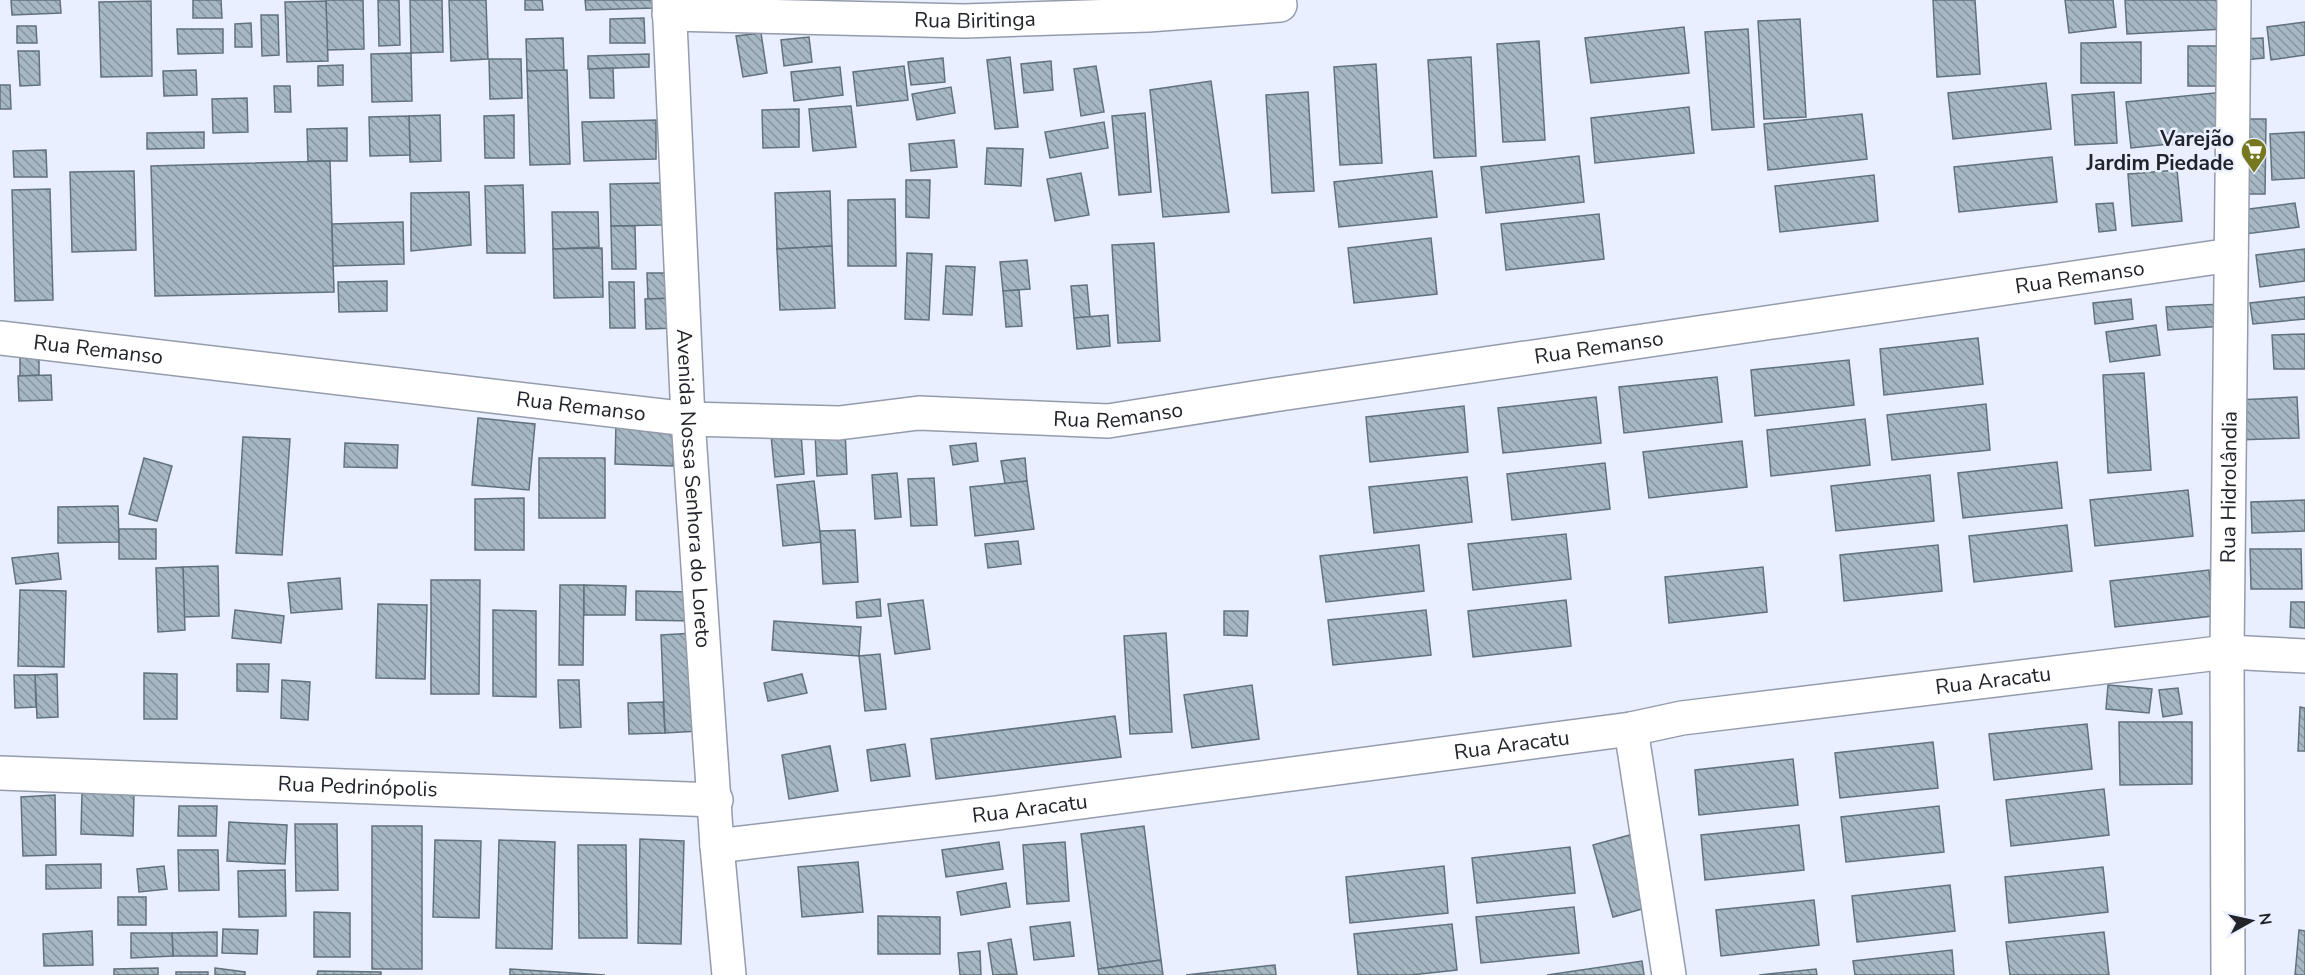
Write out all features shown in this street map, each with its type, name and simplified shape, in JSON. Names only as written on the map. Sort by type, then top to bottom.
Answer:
[{"type":"street","name":"Rua Hidrolândia","points":[[2228,975],[2226,652],[2234,0]]},
{"type":"street","name":"Rua Biritinga","points":[[669,7],[964,21],[1148,15],[1280,5]]},
{"type":"street","name":"Avenida Nossa Senhora do Loreto","points":[[669,7],[688,419],[716,800],[717,846],[729,975]]},
{"type":"street","name":"Rua Remanso","points":[[0,338],[688,419],[839,423],[920,413],[1108,421],[1285,393],[2231,255]]},
{"type":"street","name":"Rua Aracatu","points":[[717,846],[997,813],[1631,729],[1694,716],[2226,652],[2305,656]]},
{"type":"street","points":[[1631,729],[1669,975]]},
{"type":"street","name":"Rua Pedrinópolis","points":[[0,773],[716,800]]},
{"type":"building","points":[[11,0],[60,0],[61,13],[12,15]]},
{"type":"building","points":[[193,0],[221,0],[222,18],[193,18]]},
{"type":"building","points":[[326,0],[363,0],[364,49],[327,50]]},
{"type":"building","points":[[378,0],[399,0],[400,45],[379,46]]},
{"type":"building","points":[[410,0],[442,0],[443,52],[411,53]]},
{"type":"building","points":[[449,0],[486,0],[488,59],[451,61]]},
{"type":"building","points":[[525,0],[542,0],[543,10],[525,10]]},
{"type":"building","points":[[585,0],[653,0],[654,8],[586,10]]},
{"type":"building","points":[[1933,0],[1975,0],[1980,74],[1937,77]]},
{"type":"building","points":[[2065,0],[2113,0],[2116,27],[2069,33]]},
{"type":"building","points":[[2125,0],[2223,0],[2224,29],[2127,34]]},
{"type":"building","points":[[151,1],[152,76],[101,77],[99,2]]},
{"type":"building","points":[[326,1],[328,61],[287,62],[285,2]]},
{"type":"building","points":[[261,15],[278,15],[279,55],[262,56]]},
{"type":"building","points":[[644,18],[645,43],[610,43],[610,19]]},
{"type":"building","points":[[1800,19],[1806,117],[1764,119],[1758,21]]},
{"type":"building","points":[[2305,22],[2305,55],[2271,60],[2267,27]]},
{"type":"building","points":[[251,23],[252,47],[235,47],[235,24]]},
{"type":"building","points":[[17,26],[36,26],[37,43],[17,43]]},
{"type":"building","points":[[1684,27],[1689,73],[1591,83],[1585,38]]},
{"type":"building","points":[[177,29],[223,29],[223,53],[178,54]]},
{"type":"building","points":[[1748,29],[1754,127],[1712,130],[1705,32]]},
{"type":"building","points":[[761,33],[767,73],[743,77],[736,36]]},
{"type":"building","points":[[809,37],[812,62],[784,66],[781,40]]},
{"type":"building","points":[[563,38],[564,71],[527,71],[526,39]]},
{"type":"building","points":[[2263,38],[2264,58],[2244,60],[2242,39]]},
{"type":"building","points":[[1539,41],[1545,140],[1503,142],[1497,44]]},
{"type":"building","points":[[2141,42],[2141,83],[2081,83],[2081,43]]},
{"type":"building","points":[[2188,46],[2224,46],[2224,86],[2188,86]]},
{"type":"building","points":[[18,51],[39,51],[40,85],[20,86]]},
{"type":"building","points":[[411,53],[412,101],[372,102],[371,54]]},
{"type":"building","points":[[649,54],[649,67],[588,69],[588,56]]},
{"type":"building","points":[[1010,57],[1018,127],[995,129],[987,60]]},
{"type":"building","points":[[1471,57],[1476,156],[1434,158],[1428,60]]},
{"type":"building","points":[[943,58],[945,82],[911,85],[908,62]]},
{"type":"building","points":[[489,59],[521,59],[522,98],[490,99]]},
{"type":"building","points":[[1051,61],[1053,90],[1024,93],[1021,64]]},
{"type":"building","points":[[1376,64],[1382,163],[1340,165],[1334,67]]},
{"type":"building","points":[[343,65],[343,85],[318,86],[318,66]]},
{"type":"building","points":[[904,66],[908,100],[857,106],[853,72]]},
{"type":"building","points":[[1096,66],[1104,112],[1081,116],[1074,69]]},
{"type":"building","points":[[840,67],[843,95],[794,101],[791,72]]},
{"type":"building","points":[[613,68],[614,98],[590,98],[589,69]]},
{"type":"building","points":[[196,70],[197,95],[164,96],[163,71]]},
{"type":"building","points":[[567,70],[570,164],[530,165],[527,71]]},
{"type":"building","points":[[1211,81],[1229,212],[1163,217],[1150,90]]},
{"type":"building","points":[[2046,83],[2051,129],[1953,139],[1948,93]]},
{"type":"building","points":[[0,85],[10,85],[11,109],[0,109]]},
{"type":"building","points":[[274,86],[290,86],[291,112],[275,112]]},
{"type":"building","points":[[951,87],[955,113],[917,120],[912,94]]},
{"type":"building","points":[[1308,92],[1314,191],[1272,193],[1266,95]]},
{"type":"building","points":[[2114,92],[2117,143],[2075,145],[2072,95]]},
{"type":"building","points":[[2224,92],[2229,138],[2131,148],[2126,102]]},
{"type":"building","points":[[247,98],[248,132],[213,133],[212,99]]},
{"type":"building","points":[[851,106],[856,147],[813,151],[809,109]]},
{"type":"building","points":[[1689,107],[1694,153],[1595,163],[1591,118]]},
{"type":"building","points":[[799,109],[799,147],[763,148],[762,110]]},
{"type":"building","points":[[1145,113],[1151,192],[1119,195],[1112,116]]},
{"type":"building","points":[[1862,114],[1867,159],[1768,170],[1764,124]]},
{"type":"building","points":[[440,115],[441,161],[410,162],[409,116]]},
{"type":"building","points":[[514,115],[514,158],[485,158],[484,116]]},
{"type":"building","points":[[409,116],[410,155],[370,156],[369,117]]},
{"type":"building","points":[[2244,119],[2266,119],[2265,194],[2244,194]]},
{"type":"building","points":[[656,120],[656,159],[584,161],[582,122]]},
{"type":"building","points":[[1104,122],[1108,148],[1050,158],[1045,132]]},
{"type":"building","points":[[347,128],[347,161],[308,161],[307,129]]},
{"type":"building","points":[[204,132],[204,148],[147,149],[147,133]]},
{"type":"building","points":[[2305,132],[2305,178],[2272,180],[2270,134]]},
{"type":"building","points":[[954,140],[957,167],[911,171],[909,144]]},
{"type":"building","points":[[987,148],[1023,149],[1021,186],[985,184]]},
{"type":"building","points":[[46,150],[47,177],[14,177],[13,151]]},
{"type":"building","points":[[1579,156],[1584,202],[1486,213],[1481,167]]},
{"type":"building","points":[[2052,157],[2057,202],[1959,212],[1954,167]]},
{"type":"building","points":[[330,161],[334,292],[155,296],[151,166]]},
{"type":"building","points":[[2177,170],[2182,221],[2132,226],[2128,174]]},
{"type":"building","points":[[134,171],[136,250],[72,252],[70,172]]},
{"type":"building","points":[[1432,171],[1437,217],[1339,227],[1334,182]]},
{"type":"building","points":[[1081,173],[1089,215],[1055,221],[1047,179]]},
{"type":"building","points":[[1874,175],[1878,221],[1780,232],[1775,186]]},
{"type":"building","points":[[906,180],[930,180],[929,218],[906,217]]},
{"type":"building","points":[[661,183],[662,225],[611,226],[610,184]]},
{"type":"building","points":[[523,185],[525,253],[487,253],[485,186]]},
{"type":"building","points":[[50,189],[53,300],[15,301],[12,190]]},
{"type":"building","points":[[830,191],[832,246],[777,249],[775,193]]},
{"type":"building","points":[[469,192],[471,245],[411,251],[411,193]]},
{"type":"building","points":[[895,199],[896,266],[848,266],[848,200]]},
{"type":"building","points":[[2113,203],[2116,230],[2099,232],[2096,204]]},
{"type":"building","points":[[2295,203],[2299,227],[2245,234],[2242,210]]},
{"type":"building","points":[[552,212],[598,212],[599,247],[553,249]]},
{"type":"building","points":[[1599,214],[1604,259],[1506,270],[1501,224]]},
{"type":"building","points":[[403,222],[404,264],[333,266],[332,224]]},
{"type":"building","points":[[611,226],[635,226],[636,269],[612,269]]},
{"type":"building","points":[[1431,238],[1437,294],[1354,303],[1348,248]]},
{"type":"building","points":[[1154,243],[1160,341],[1118,343],[1112,245]]},
{"type":"building","points":[[832,246],[835,308],[780,310],[777,249]]},
{"type":"building","points":[[602,248],[603,297],[554,298],[553,249]]},
{"type":"building","points":[[2305,249],[2305,281],[2260,287],[2256,255]]},
{"type":"building","points":[[907,253],[932,254],[929,320],[905,319]]},
{"type":"building","points":[[1027,260],[1030,289],[1003,291],[1000,262]]},
{"type":"building","points":[[946,266],[975,267],[972,315],[943,314]]},
{"type":"building","points":[[647,273],[678,273],[678,298],[648,299]]},
{"type":"building","points":[[387,281],[387,311],[339,312],[338,282]]},
{"type":"building","points":[[609,282],[634,282],[635,328],[610,328]]},
{"type":"building","points":[[1087,285],[1090,317],[1074,318],[1071,286]]},
{"type":"building","points":[[1019,290],[1022,326],[1006,327],[1003,291]]},
{"type":"building","points":[[2305,297],[2305,319],[2253,324],[2250,303]]},
{"type":"building","points":[[678,298],[679,328],[646,329],[645,299]]},
{"type":"building","points":[[2131,299],[2133,319],[2095,324],[2093,303]]},
{"type":"building","points":[[2221,304],[2223,326],[2168,330],[2166,307]]},
{"type":"building","points":[[1108,315],[1110,346],[1077,349],[1074,318]]},
{"type":"building","points":[[2156,325],[2160,355],[2110,362],[2106,332]]},
{"type":"building","points":[[2305,334],[2305,369],[2274,369],[2272,335]]},
{"type":"building","points":[[1978,338],[1983,384],[1884,395],[1880,349]]},
{"type":"building","points":[[39,355],[39,375],[20,376],[20,356]]},
{"type":"building","points":[[1849,360],[1854,405],[1755,416],[1751,370]]},
{"type":"building","points":[[2144,373],[2151,470],[2108,473],[2103,375]]},
{"type":"building","points":[[51,375],[52,400],[19,401],[18,376]]},
{"type":"building","points":[[1717,377],[1722,422],[1624,433],[1619,387]]},
{"type":"building","points":[[1596,397],[1601,443],[1503,453],[1498,408]]},
{"type":"building","points":[[2297,397],[2299,438],[2237,440],[2238,400]]},
{"type":"building","points":[[1986,404],[1990,450],[1892,460],[1887,415]]},
{"type":"building","points":[[1464,406],[1468,452],[1370,462],[1366,417]]},
{"type":"building","points":[[478,418],[535,424],[529,490],[472,485]]},
{"type":"building","points":[[1865,419],[1870,465],[1771,476],[1767,430]]},
{"type":"building","points":[[616,423],[675,425],[673,466],[615,464]]},
{"type":"building","points":[[845,430],[847,474],[817,476],[815,432]]},
{"type":"building","points":[[801,433],[804,474],[775,477],[771,435]]},
{"type":"building","points":[[243,437],[290,439],[282,555],[236,553]]},
{"type":"building","points":[[1742,441],[1747,487],[1649,498],[1643,452]]},
{"type":"building","points":[[345,443],[398,445],[397,468],[344,467]]},
{"type":"building","points":[[976,443],[978,461],[953,465],[950,446]]},
{"type":"building","points":[[144,458],[172,466],[157,521],[129,514]]},
{"type":"building","points":[[539,458],[605,458],[605,518],[539,518]]},
{"type":"building","points":[[1025,458],[1027,481],[1005,484],[1001,461]]},
{"type":"building","points":[[2057,462],[2062,508],[1963,518],[1958,473]]},
{"type":"building","points":[[1605,463],[1610,509],[1512,520],[1507,474]]},
{"type":"building","points":[[897,473],[901,517],[875,519],[872,475]]},
{"type":"building","points":[[1930,475],[1934,521],[1836,531],[1831,486]]},
{"type":"building","points":[[1467,477],[1472,522],[1374,533],[1369,487]]},
{"type":"building","points":[[934,478],[937,525],[911,526],[908,479]]},
{"type":"building","points":[[814,481],[821,542],[783,546],[777,485]]},
{"type":"building","points":[[1027,481],[1034,529],[975,536],[970,487]]},
{"type":"building","points":[[2188,490],[2193,536],[2095,546],[2090,500]]},
{"type":"building","points":[[524,498],[524,550],[475,550],[475,499]]},
{"type":"building","points":[[2305,500],[2305,531],[2252,533],[2251,502]]},
{"type":"building","points":[[118,506],[119,542],[58,543],[58,507]]},
{"type":"building","points":[[2067,525],[2072,571],[1974,582],[1969,536]]},
{"type":"building","points":[[119,529],[156,529],[156,559],[119,559]]},
{"type":"building","points":[[855,530],[858,582],[823,584],[820,531]]},
{"type":"building","points":[[1566,534],[1571,579],[1473,590],[1468,544]]},
{"type":"building","points":[[1018,541],[1021,564],[988,568],[985,544]]},
{"type":"building","points":[[1419,545],[1424,591],[1326,602],[1320,556]]},
{"type":"building","points":[[1938,545],[1942,591],[1844,601],[1840,555]]},
{"type":"building","points":[[2250,549],[2301,549],[2302,589],[2251,589]]},
{"type":"building","points":[[58,553],[61,579],[16,584],[12,558]]},
{"type":"building","points":[[218,566],[219,616],[184,617],[183,567]]},
{"type":"building","points":[[183,567],[185,630],[158,632],[156,568]]},
{"type":"building","points":[[1763,567],[1767,612],[1669,623],[1665,577]]},
{"type":"building","points":[[2209,570],[2213,616],[2115,627],[2110,581]]},
{"type":"building","points":[[340,578],[342,609],[291,613],[288,583]]},
{"type":"building","points":[[431,580],[480,580],[479,694],[431,694]]},
{"type":"building","points":[[560,585],[584,585],[583,665],[559,665]]},
{"type":"building","points":[[584,585],[626,586],[625,615],[584,615]]},
{"type":"building","points":[[20,590],[66,591],[64,667],[18,666]]},
{"type":"building","points":[[636,591],[696,592],[695,621],[636,620]]},
{"type":"building","points":[[880,599],[881,616],[857,618],[856,602]]},
{"type":"building","points":[[923,600],[930,649],[895,654],[888,604]]},
{"type":"building","points":[[1566,600],[1571,646],[1473,657],[1468,611]]},
{"type":"building","points":[[2291,602],[2305,602],[2305,628],[2290,627]]},
{"type":"building","points":[[378,604],[427,605],[425,679],[376,678]]},
{"type":"building","points":[[235,610],[284,616],[281,643],[232,638]]},
{"type":"building","points":[[493,610],[536,611],[536,697],[493,696]]},
{"type":"building","points":[[1426,610],[1431,655],[1333,665],[1328,620]]},
{"type":"building","points":[[1224,611],[1248,611],[1247,636],[1224,635]]},
{"type":"building","points":[[774,621],[861,627],[859,656],[772,650]]},
{"type":"building","points":[[695,633],[699,731],[665,733],[661,635]]},
{"type":"building","points":[[1166,633],[1172,732],[1130,734],[1124,636]]},
{"type":"building","points":[[880,654],[886,709],[865,711],[859,656]]},
{"type":"building","points":[[237,664],[269,664],[268,692],[237,691]]},
{"type":"building","points":[[144,673],[177,674],[177,719],[144,719]]},
{"type":"building","points":[[57,674],[58,717],[37,718],[35,675]]},
{"type":"building","points":[[802,674],[807,693],[768,701],[764,683]]},
{"type":"building","points":[[14,675],[35,675],[36,707],[15,708]]},
{"type":"building","points":[[282,680],[310,682],[308,720],[281,718]]},
{"type":"building","points":[[558,680],[579,680],[581,727],[560,728]]},
{"type":"building","points":[[1252,685],[1259,739],[1192,748],[1184,695]]},
{"type":"building","points":[[2108,685],[2152,689],[2149,713],[2106,709]]},
{"type":"building","points":[[2178,688],[2182,714],[2163,717],[2159,690]]},
{"type":"building","points":[[663,702],[665,733],[629,734],[628,703]]},
{"type":"building","points":[[2300,707],[2305,708],[2305,751],[2298,751]]},
{"type":"building","points":[[1115,716],[1121,757],[936,779],[931,739]]},
{"type":"building","points":[[2119,722],[2192,722],[2192,784],[2120,785]]},
{"type":"building","points":[[2087,724],[2092,769],[1994,780],[1989,734]]},
{"type":"building","points":[[1933,742],[1938,788],[1840,798],[1835,753]]},
{"type":"building","points":[[905,744],[910,776],[871,781],[867,750]]},
{"type":"building","points":[[830,746],[838,791],[789,799],[782,755]]},
{"type":"building","points":[[1793,759],[1798,805],[1699,815],[1695,770]]},
{"type":"building","points":[[2104,789],[2109,835],[2011,846],[2006,800]]},
{"type":"building","points":[[82,792],[134,793],[133,836],[81,834]]},
{"type":"building","points":[[55,795],[56,855],[23,856],[21,797]]},
{"type":"building","points":[[179,806],[217,806],[216,836],[178,836]]},
{"type":"building","points":[[1939,806],[1944,852],[1846,862],[1841,817]]},
{"type":"building","points":[[229,822],[287,825],[285,864],[227,861]]},
{"type":"building","points":[[295,824],[337,824],[338,890],[296,891]]},
{"type":"building","points":[[1799,825],[1804,870],[1705,880],[1701,835]]},
{"type":"building","points":[[372,826],[422,826],[422,969],[372,969]]},
{"type":"building","points":[[1144,826],[1161,960],[1098,969],[1081,834]]},
{"type":"building","points":[[1637,833],[1657,905],[1613,917],[1593,845]]},
{"type":"building","points":[[640,839],[684,841],[681,944],[638,943]]},
{"type":"building","points":[[435,840],[481,841],[479,918],[433,917]]},
{"type":"building","points":[[499,840],[555,842],[552,949],[496,948]]},
{"type":"building","points":[[999,842],[1003,869],[946,877],[942,850]]},
{"type":"building","points":[[1065,842],[1069,901],[1027,904],[1023,845]]},
{"type":"building","points":[[578,845],[626,845],[627,938],[579,938]]},
{"type":"building","points":[[1570,847],[1575,893],[1477,903],[1472,858]]},
{"type":"building","points":[[178,850],[218,850],[219,890],[179,891]]},
{"type":"building","points":[[858,862],[863,912],[802,917],[798,867]]},
{"type":"building","points":[[101,864],[101,888],[46,889],[46,865]]},
{"type":"building","points":[[164,866],[167,889],[139,892],[137,869]]},
{"type":"building","points":[[1444,866],[1448,913],[1350,923],[1346,877]]},
{"type":"building","points":[[2103,867],[2108,912],[2009,923],[2005,877]]},
{"type":"building","points":[[285,870],[286,916],[239,917],[238,871]]},
{"type":"building","points":[[1006,883],[1010,907],[961,915],[957,892]]},
{"type":"building","points":[[1950,885],[1955,931],[1857,942],[1852,896]]},
{"type":"building","points":[[118,897],[146,897],[146,925],[118,925]]},
{"type":"building","points":[[1814,900],[1819,945],[1721,956],[1716,910]]},
{"type":"building","points":[[1574,907],[1579,953],[1481,963],[1476,917]]},
{"type":"building","points":[[314,912],[350,913],[350,957],[314,957]]},
{"type":"building","points":[[878,916],[940,917],[940,954],[878,954]]},
{"type":"building","points":[[1070,922],[1074,956],[1034,960],[1030,927]]},
{"type":"building","points":[[1452,924],[1457,970],[1411,975],[1358,975],[1354,934]]},
{"type":"building","points":[[223,929],[258,930],[257,954],[222,953]]},
{"type":"building","points":[[2299,930],[2305,931],[2305,975],[2295,975]]},
{"type":"building","points":[[92,931],[93,965],[44,966],[43,934]]},
{"type":"building","points":[[217,932],[217,956],[173,956],[172,933]]},
{"type":"building","points":[[2104,932],[2109,975],[2010,975],[2006,942]]},
{"type":"building","points":[[131,933],[172,933],[173,956],[131,958]]},
{"type":"building","points":[[1011,939],[1017,974],[993,975],[988,943]]},
{"type":"building","points":[[1952,950],[1954,975],[1855,975],[1853,961]]},
{"type":"building","points":[[980,951],[981,975],[960,975],[958,953]]},
{"type":"building","points":[[1161,960],[1163,975],[1099,975],[1098,969]]},
{"type":"building","points":[[1642,961],[1644,975],[1547,975]]},
{"type":"building","points":[[1275,965],[1276,975],[1186,975]]},
{"type":"building","points":[[158,968],[158,975],[114,975],[114,969]]},
{"type":"building","points":[[215,968],[245,972],[245,975],[215,975]]},
{"type":"building","points":[[510,969],[605,975],[510,975]]},
{"type":"building","points":[[1816,969],[1817,975],[1759,975]]},
{"type":"building","points":[[318,971],[381,972],[381,975],[317,975]]},
{"type":"building","points":[[176,972],[208,972],[208,975],[176,975]]},
{"type":"place","name":"Varejão Jardim Piedade","points":[[2254,174]]}]
